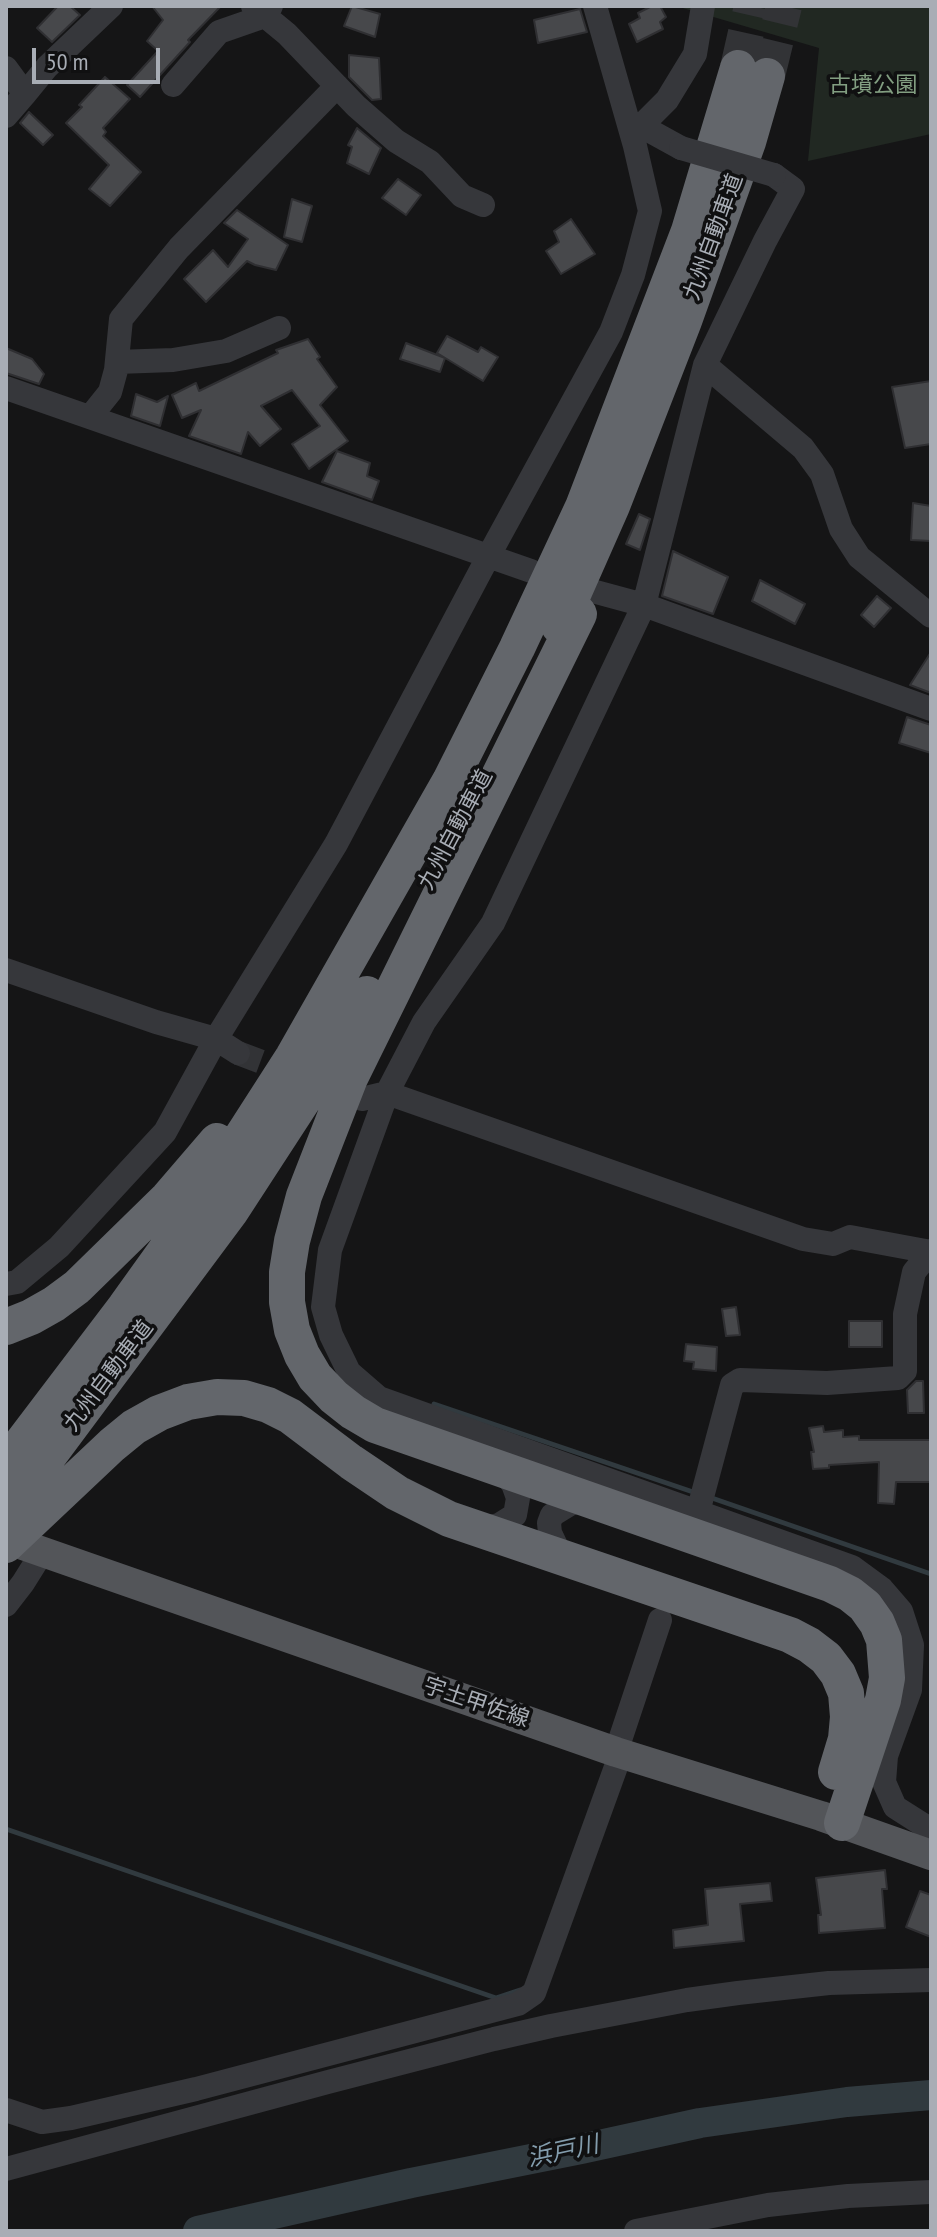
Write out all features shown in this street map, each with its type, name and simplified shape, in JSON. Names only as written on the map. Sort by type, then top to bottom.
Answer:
[{"type":"highway","name":"九州自動車道","points":[[6,1464],[196,1208],[293,1057],[450,781],[583,507],[752,72],[748,142],[684,321],[612,506],[583,598],[495,755],[404,928],[324,1068],[231,1211],[6,1510]]},
{"type":"highway","points":[[583,598],[579,614],[350,1078],[304,1196],[292,1241],[287,1272],[287,1302],[292,1330],[315,1377],[334,1397],[375,1425],[830,1584],[865,1606],[884,1640],[887,1678],[883,1700],[832,1819]]},
{"type":"highway","points":[[6,1327],[31,1317],[77,1287],[199,1164],[281,1049],[367,907],[450,781]]},
{"type":"highway","points":[[24,1547],[112,1445],[134,1427],[188,1402],[217,1397],[244,1398],[279,1411],[397,1493],[449,1519],[790,1635],[809,1645],[826,1658],[838,1674],[846,1693],[846,1739],[832,1819]]},
{"type":"main road","name":"宇土甲佐線","points":[[24,1547],[619,1752],[832,1819],[931,1855]]},
{"type":"street","points":[[6,116],[47,67],[111,6]]},
{"type":"street","points":[[6,1284],[17,1282],[59,1247],[165,1132],[216,1039],[336,844],[611,332],[633,275],[650,211],[636,130],[595,6]]},
{"type":"street","points":[[636,130],[667,100],[695,54],[703,6]]},
{"type":"street","points":[[173,85],[219,32],[263,9],[356,106],[396,141],[430,162],[462,196],[483,205]]},
{"type":"street","points":[[6,68],[25,94]]},
{"type":"street","points":[[90,417],[110,392],[117,362],[121,319],[179,248],[337,86]]},
{"type":"street","points":[[636,130],[681,148],[774,175],[793,189],[705,365],[644,605],[493,923],[424,1022],[387,1093],[330,1250],[323,1307],[331,1335],[349,1372],[379,1398],[852,1567],[882,1589],[901,1611],[912,1645],[910,1690],[886,1756],[884,1782],[895,1807],[931,1830]]},
{"type":"street","points":[[117,362],[173,360],[226,351],[279,328]]},
{"type":"street","points":[[705,365],[803,448],[822,474],[841,529],[859,557],[931,616]]},
{"type":"street","points":[[6,388],[531,571]]},
{"type":"street","points":[[583,598],[644,605],[931,709]]},
{"type":"street","points":[[6,970],[156,1022],[216,1039],[238,1053]]},
{"type":"street","points":[[362,1099],[387,1093],[803,1239],[833,1244],[850,1237],[931,1252],[914,1272],[905,1314],[905,1371],[898,1378],[827,1383],[740,1380],[732,1385],[698,1512]]},
{"type":"street","points":[[479,1529],[499,1525],[515,1515],[518,1507],[513,1484],[500,1469]]},
{"type":"street","points":[[561,1556],[550,1533],[552,1515],[570,1504],[588,1499]]},
{"type":"street","points":[[6,1605],[23,1583],[24,1547]]},
{"type":"street","points":[[6,2110],[42,2122],[71,2118],[212,2085],[518,2004],[534,1993],[619,1752],[660,1620]]},
{"type":"street","points":[[6,2169],[328,2082],[551,2026],[738,1993],[829,1983],[931,1980]]},
{"type":"street","points":[[636,2231],[768,2205],[848,2196],[931,2192]]},
{"type":"green space","name":"古墳公園","points":[[676,6],[931,6],[931,134],[808,161],[819,48]]},
{"type":"building","points":[[58,6],[70,6],[80,15],[52,42],[37,28]]},
{"type":"building","points":[[152,6],[221,6],[140,97],[127,85],[158,51],[147,41],[163,20]]},
{"type":"building","points":[[352,6],[380,14],[375,37],[344,26]]},
{"type":"building","points":[[652,6],[660,6],[666,17],[660,22],[663,29],[637,42],[629,24],[640,18],[638,13]]},
{"type":"building","points":[[580,9],[587,32],[538,43],[534,20]]},
{"type":"building","points":[[349,55],[379,58],[381,99],[372,100],[349,77]]},
{"type":"building","points":[[105,77],[130,99],[103,128],[106,132],[103,136],[141,172],[110,206],[89,189],[109,165],[66,123]]},
{"type":"building","points":[[29,112],[53,135],[43,145],[20,123]]},
{"type":"building","points":[[357,128],[381,148],[369,174],[347,163],[352,147],[348,145]]},
{"type":"building","points":[[398,179],[421,195],[406,215],[382,198]]},
{"type":"building","points":[[292,199],[312,206],[302,242],[284,237]]},
{"type":"building","points":[[237,210],[288,245],[276,270],[247,261],[206,302],[184,279],[213,250],[228,267],[248,239],[224,223]]},
{"type":"building","points":[[571,219],[595,254],[561,274],[546,251],[559,242],[554,231]]},
{"type":"building","points":[[447,336],[478,352],[481,347],[498,357],[483,381],[437,353]]},
{"type":"building","points":[[308,339],[320,357],[317,359],[337,387],[320,405],[348,441],[309,469],[292,444],[320,426],[292,390],[261,406],[281,429],[260,446],[248,432],[241,454],[189,436],[201,410],[182,418],[172,395],[196,383],[199,391],[278,353],[276,350]]},
{"type":"building","points":[[406,343],[445,358],[440,372],[400,359]]},
{"type":"building","points":[[6,348],[32,359],[44,374],[39,384],[6,373]]},
{"type":"building","points":[[931,381],[931,444],[905,448],[892,387]]},
{"type":"building","points":[[136,394],[157,402],[168,396],[160,426],[131,416]]},
{"type":"building","points":[[337,451],[370,463],[367,476],[379,481],[372,500],[322,482]]},
{"type":"building","points":[[913,503],[931,506],[931,541],[911,540]]},
{"type":"building","points":[[639,514],[650,519],[640,550],[626,544]]},
{"type":"building","points":[[673,551],[728,577],[713,614],[662,596]]},
{"type":"building","points":[[760,580],[805,604],[795,624],[752,601]]},
{"type":"building","points":[[877,596],[891,608],[874,627],[861,615]]},
{"type":"building","points":[[931,652],[931,693],[910,685]]},
{"type":"building","points":[[907,717],[931,725],[931,753],[899,743]]},
{"type":"building","points":[[736,1307],[740,1335],[726,1336],[722,1309]]},
{"type":"building","points":[[849,1321],[882,1321],[882,1347],[849,1347]]},
{"type":"building","points":[[686,1344],[717,1347],[716,1371],[693,1369],[694,1362],[684,1361]]},
{"type":"building","points":[[916,1381],[923,1381],[924,1413],[908,1413],[907,1390]]},
{"type":"building","points":[[823,1426],[824,1432],[843,1430],[843,1437],[859,1436],[859,1440],[930,1440],[930,1482],[896,1482],[894,1504],[878,1503],[879,1462],[813,1469],[811,1452],[814,1452],[809,1428]]},
{"type":"building","points":[[885,1870],[887,1889],[882,1889],[885,1928],[819,1933],[818,1915],[821,1915],[816,1878]]},
{"type":"building","points":[[770,1883],[772,1901],[740,1904],[744,1941],[674,1948],[673,1930],[708,1925],[705,1889]]},
{"type":"building","points":[[920,1891],[931,1895],[931,1937],[906,1927]]},
{"type":"waterway","points":[[434,1404],[696,1493]]},
{"type":"waterway","points":[[709,1497],[931,1574]]},
{"type":"waterway","points":[[6,1829],[496,1998],[520,1990]]},
{"type":"waterway","name":"浜戸川","points":[[198,2231],[700,2123],[847,2102],[931,2095]]},
{"type":"tunnel","points":[[738,68],[752,6]]},
{"type":"tunnel","points":[[767,76],[784,6]]},
{"type":"tunnel","points":[[238,1053],[297,1075]]}]
